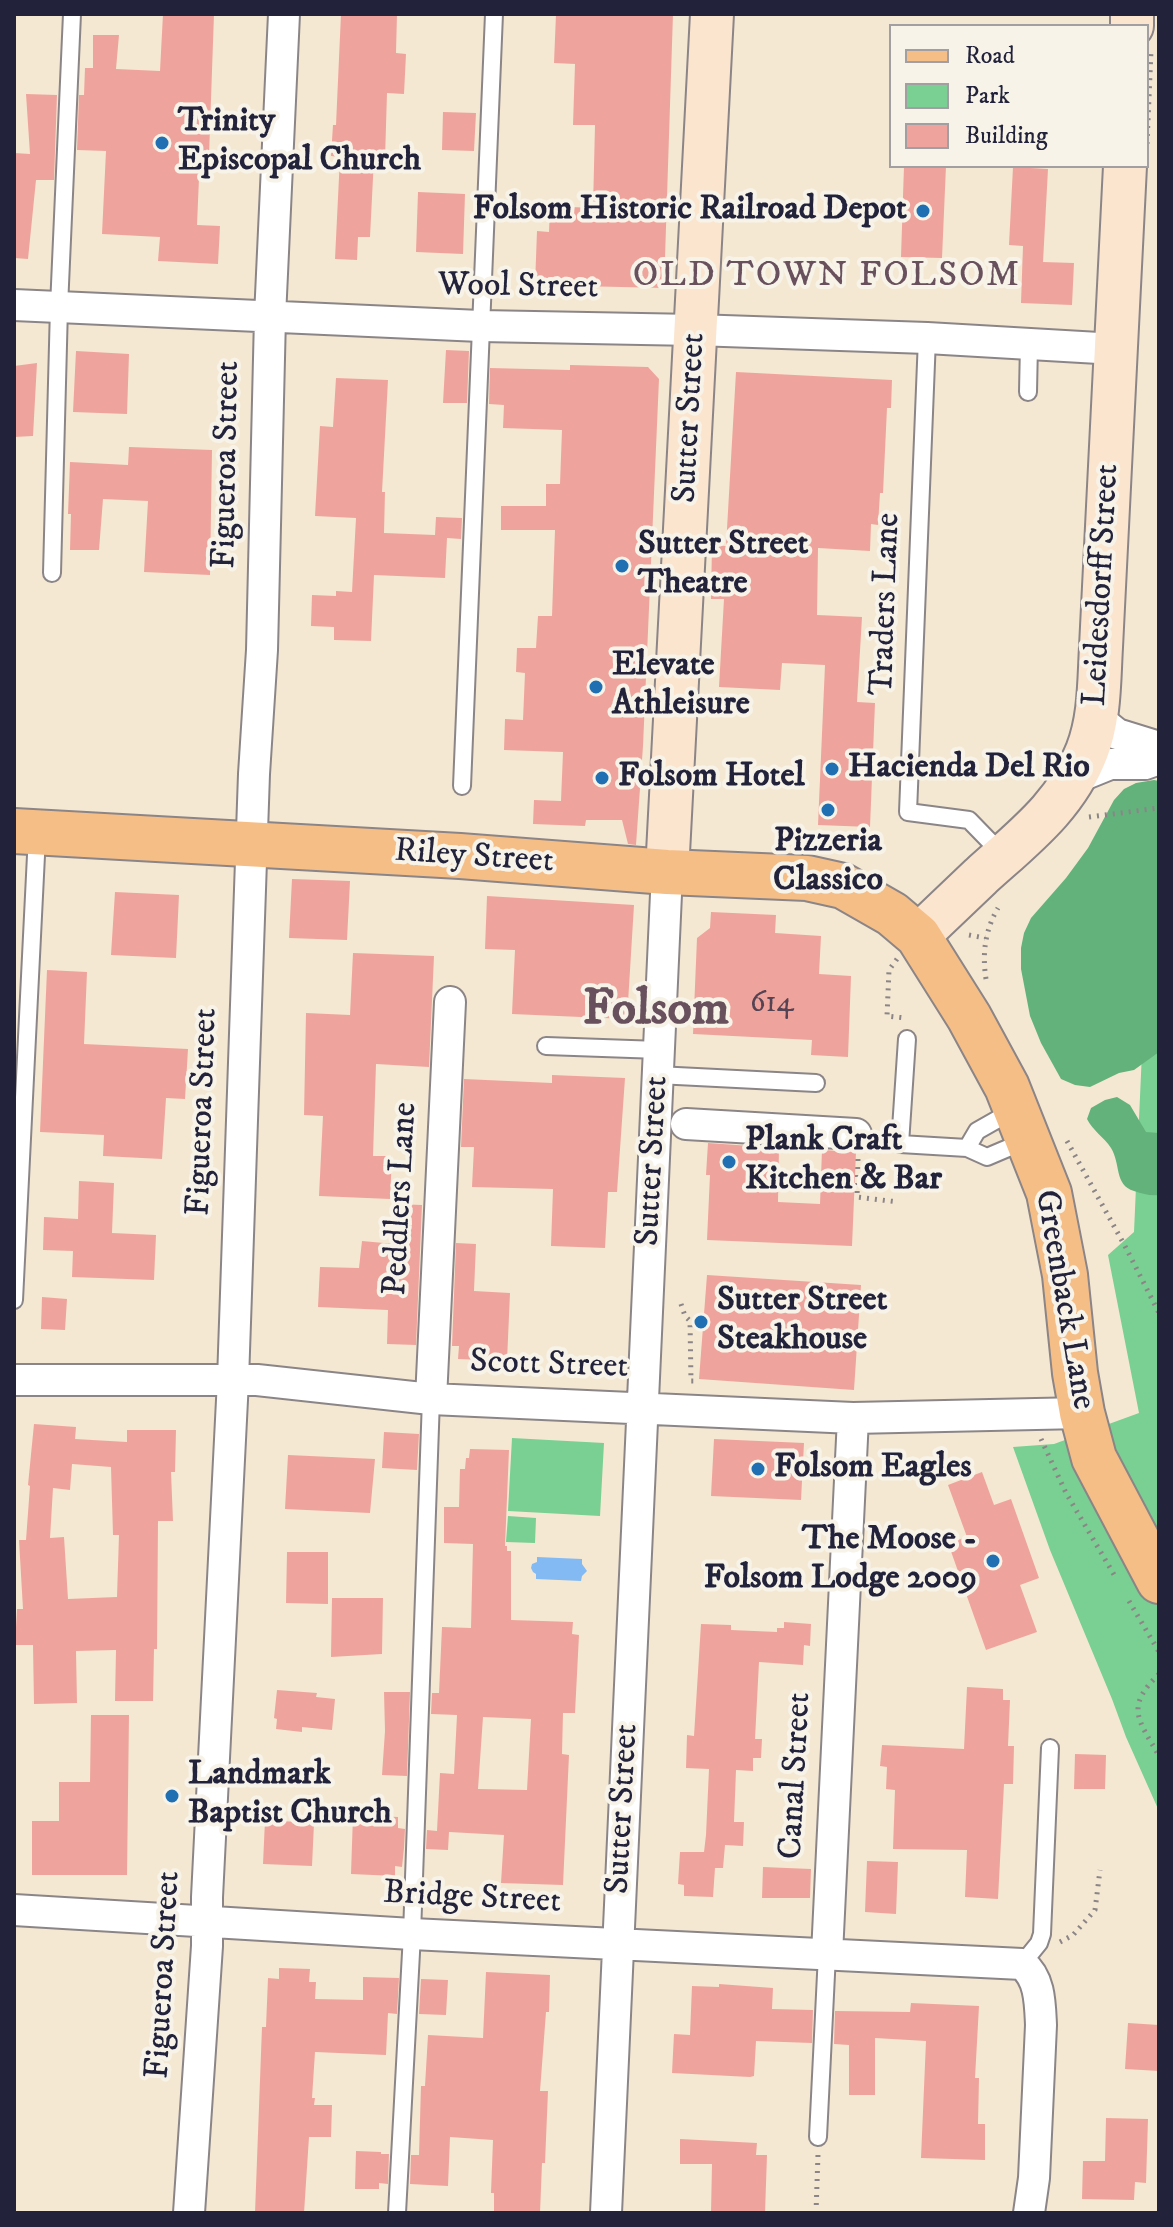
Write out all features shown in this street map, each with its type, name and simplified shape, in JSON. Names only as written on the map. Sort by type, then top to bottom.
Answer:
[{"type":"main road","name":"Riley Street","points":[[25,831],[460,856],[667,872],[807,878],[843,886],[892,914],[908,947]]},
{"type":"main road","name":"Greenback Lane","points":[[908,947],[969,1017],[1007,1087],[1049,1193],[1065,1275],[1071,1352],[1082,1413],[1135,1587]]},
{"type":"street","name":"Figueroa Street","points":[[189,2213],[207,1946],[233,1380],[251,844],[262,650],[270,317],[284,14]]},
{"type":"street","name":"Sutter Street","points":[[606,2213],[667,872],[712,14]]},
{"type":"street","name":"Leidesdorff Street","points":[[908,947],[1055,807],[1088,749],[1097,718],[1125,168]]},
{"type":"street","name":"Wool Street","points":[[14,305],[480,326],[927,338],[1116,349]]},
{"type":"street","points":[[1097,718],[1117,734],[1159,747]]},
{"type":"street","points":[[1073,779],[1110,764],[1145,764],[1159,759]]},
{"type":"street","name":"Peddlers Lane","points":[[431,1399],[450,1002]]},
{"type":"street","points":[[686,1124],[856,1134]]},
{"type":"street","name":"Scott Street","points":[[14,1380],[257,1380],[431,1399],[853,1418],[1082,1413]]},
{"type":"street","name":"Canal Street","points":[[827,1954],[853,1418]]},
{"type":"street","name":"Bridge Street","points":[[14,1910],[412,1934],[827,1954],[1030,1953]]},
{"type":"street","points":[[1029,2213],[1034,2178],[1041,2025],[1030,1953]]},
{"type":"lane","points":[[52,573],[59,307],[72,14]]},
{"type":"lane","points":[[462,786],[494,14]]},
{"type":"lane","name":"Traders Lane","points":[[927,338],[908,812],[969,820],[1004,856]]},
{"type":"lane","points":[[1028,392],[1029,344]]},
{"type":"lane","points":[[14,1300],[25,831]]},
{"type":"lane","points":[[907,1039],[900,1144],[967,1148],[987,1157],[1021,1125]]},
{"type":"lane","points":[[546,1046],[816,1083]]},
{"type":"lane","points":[[967,1148],[977,1131],[1021,1125]]},
{"type":"lane","points":[[397,2213],[412,1934],[431,1399]]},
{"type":"lane","points":[[1030,1953],[1042,1934],[1050,1748]]},
{"type":"lane","name":"Canal Street","points":[[818,2137],[827,1954]]},
{"type":"path","points":[[1089,817],[1159,808]]},
{"type":"path","points":[[969,935],[985,938]]},
{"type":"path","points":[[907,1039],[915,1019],[887,1016],[889,970],[908,947]]},
{"type":"path","points":[[856,1134],[859,1149],[857,1197],[898,1202]]},
{"type":"path","points":[[1126,1248],[1159,1313]]},
{"type":"path","points":[[681,1304],[690,1321],[691,1381]]},
{"type":"path","points":[[1037,1430],[1066,1493],[1135,1587],[1159,1652]]},
{"type":"path","points":[[1159,1674],[1141,1695],[1136,1709],[1159,1756]]},
{"type":"path","points":[[1030,1953],[1063,1942],[1092,1914],[1098,1900],[1100,1870]]},
{"type":"path","points":[[816,2213],[818,2137]]},
{"type":"green space","points":[[1159,781],[1159,1052],[1134,1070],[1119,1073],[1090,1087],[1075,1085],[1061,1079],[1030,1016],[1021,969],[1024,933],[1031,918],[1088,848],[1114,800],[1124,789],[1136,783]]},
{"type":"green space","points":[[1149,894],[1159,894],[1159,1811],[1050,1550],[1013,1447],[1054,1444],[1139,1413],[1108,1255],[1134,1232]]},
{"type":"green space","points":[[1117,1097],[1130,1105],[1146,1132],[1159,1133],[1159,1195],[1137,1192],[1123,1184],[1111,1148],[1087,1119],[1091,1108]]},
{"type":"green space","points":[[512,1438],[604,1443],[600,1516],[508,1511]]},
{"type":"green space","points":[[508,1516],[536,1518],[535,1543],[506,1542]]},
{"type":"water","points":[[537,1557],[582,1559],[587,1571],[581,1581],[536,1579],[531,1568]]},
{"type":"building","points":[[163,14],[214,14],[209,156],[200,155],[197,225],[220,226],[218,264],[158,261],[160,237],[102,234],[106,151],[77,150],[79,95],[84,95],[85,68],[93,68],[93,35],[119,35],[116,69],[160,71]]},
{"type":"building","points":[[341,14],[397,14],[396,53],[406,54],[404,94],[387,93],[385,159],[374,158],[370,237],[358,237],[357,260],[335,259],[340,157],[331,156],[333,125],[336,125]]},
{"type":"building","points":[[556,14],[673,14],[664,288],[535,285],[537,231],[549,232],[550,206],[593,208],[595,125],[573,125],[575,64],[554,63]]},
{"type":"building","points":[[26,94],[57,95],[54,180],[36,180],[28,259],[14,258],[14,153],[30,154]]},
{"type":"building","points":[[443,112],[476,113],[474,151],[442,150]]},
{"type":"building","name":"Folsom Historic Railroad Depot","points":[[904,168],[946,168],[942,258],[901,257]]},
{"type":"building","points":[[1013,168],[1048,169],[1043,262],[1074,263],[1072,305],[1021,303],[1023,246],[1009,245]]},
{"type":"building","points":[[418,192],[465,194],[463,254],[416,252]]},
{"type":"building","points":[[446,350],[469,351],[467,403],[443,403]]},
{"type":"building","points":[[76,351],[129,354],[127,414],[73,412]]},
{"type":"building","points":[[37,363],[33,436],[14,437],[14,366]]},
{"type":"building","points":[[570,365],[648,367],[659,379],[636,845],[628,844],[622,820],[586,820],[585,826],[533,824],[534,800],[561,801],[563,752],[504,750],[505,719],[523,720],[525,673],[516,672],[517,648],[536,648],[538,616],[552,616],[555,530],[501,530],[501,506],[546,506],[546,484],[560,484],[562,430],[503,428],[504,405],[489,404],[490,368],[570,370]]},
{"type":"building","points":[[736,372],[892,380],[891,408],[887,408],[883,493],[880,493],[878,525],[871,524],[870,551],[818,548],[817,615],[862,617],[857,702],[875,703],[870,827],[818,825],[825,665],[782,663],[780,690],[719,687],[724,599],[711,599],[712,545],[726,546]]},
{"type":"building","points":[[336,378],[388,380],[382,492],[385,492],[384,533],[435,535],[436,517],[462,518],[461,539],[447,538],[445,578],[374,575],[371,641],[334,640],[334,627],[311,626],[312,595],[336,596],[336,591],[352,592],[356,518],[315,516],[320,426],[333,427]]},
{"type":"building","points":[[129,447],[212,450],[210,575],[144,572],[148,501],[103,499],[99,550],[70,550],[70,462],[128,465]]},
{"type":"building","points":[[292,879],[350,881],[347,940],[289,938]]},
{"type":"building","points":[[115,892],[179,895],[176,958],[111,955]]},
{"type":"building","points":[[487,896],[634,905],[627,1019],[512,1014],[515,950],[485,949]]},
{"type":"building","points":[[711,912],[776,915],[775,933],[821,936],[819,974],[851,976],[848,1057],[811,1055],[812,1040],[693,1034],[697,938],[710,928]]},
{"type":"building","points":[[353,953],[434,956],[429,1067],[376,1064],[373,1156],[392,1156],[390,1199],[319,1196],[323,1116],[304,1115],[306,1013],[350,1015]]},
{"type":"building","points":[[47,970],[87,972],[84,1044],[188,1049],[185,1099],[166,1098],[162,1159],[103,1156],[104,1135],[40,1132]]},
{"type":"building","points":[[552,1075],[625,1078],[617,1192],[608,1192],[605,1248],[551,1246],[553,1189],[472,1187],[474,1147],[461,1147],[464,1079],[552,1083]]},
{"type":"building","points":[[708,1143],[779,1148],[778,1202],[820,1204],[822,1150],[856,1152],[852,1246],[707,1240]]},
{"type":"building","points":[[79,1181],[114,1183],[112,1233],[156,1235],[154,1280],[72,1277],[73,1251],[43,1250],[44,1217],[78,1219]]},
{"type":"building","points":[[397,1204],[422,1205],[416,1345],[387,1344],[388,1310],[318,1307],[320,1267],[359,1268],[362,1241],[395,1244]]},
{"type":"building","points":[[456,1243],[476,1244],[474,1291],[510,1293],[507,1361],[458,1359],[459,1346],[452,1346]]},
{"type":"building","points":[[707,1275],[861,1285],[854,1390],[699,1379]]},
{"type":"building","points":[[42,1297],[67,1299],[65,1330],[41,1329]]},
{"type":"building","points":[[34,1424],[76,1427],[75,1439],[127,1442],[127,1430],[176,1430],[175,1472],[171,1472],[173,1521],[158,1521],[157,1649],[154,1649],[153,1701],[115,1701],[116,1650],[76,1651],[77,1703],[34,1704],[33,1645],[15,1645],[17,1609],[23,1609],[19,1540],[26,1540]],"holes":[[[72,1464],[111,1467],[113,1535],[119,1535],[117,1597],[68,1599],[64,1537],[50,1538],[53,1488],[70,1490]]]},
{"type":"building","points":[[384,1432],[419,1434],[417,1470],[382,1468]]},
{"type":"building","name":"Folsom Eagles","points":[[714,1439],[804,1443],[801,1500],[711,1496]]},
{"type":"building","points":[[470,1449],[509,1450],[505,1546],[507,1551],[511,1551],[511,1620],[573,1622],[572,1634],[579,1635],[575,1713],[563,1713],[562,1754],[569,1755],[563,1885],[501,1883],[504,1835],[449,1832],[448,1850],[426,1849],[427,1830],[437,1831],[440,1773],[454,1774],[457,1715],[431,1714],[432,1693],[439,1693],[442,1627],[471,1628],[473,1544],[444,1543],[444,1507],[459,1507],[460,1469],[465,1469],[466,1458],[469,1458]],"holes":[[[483,1717],[531,1719],[527,1790],[478,1789]]]},
{"type":"building","points":[[288,1455],[375,1459],[370,1513],[285,1509]]},
{"type":"building","name":"The Moose - Folsom Lodge 2009","points":[[982,1472],[994,1505],[1011,1499],[1039,1578],[1020,1585],[1037,1632],[986,1650],[948,1543],[967,1537],[948,1485]]},
{"type":"building","points":[[287,1552],[328,1552],[328,1604],[286,1603]]},
{"type":"building","points":[[332,1598],[383,1598],[382,1654],[331,1657]]},
{"type":"building","points":[[784,1622],[811,1624],[810,1646],[804,1645],[803,1665],[759,1662],[755,1739],[762,1739],[761,1758],[753,1758],[753,1771],[736,1770],[734,1822],[744,1822],[743,1846],[725,1845],[723,1868],[715,1868],[713,1897],[684,1896],[684,1885],[678,1884],[680,1852],[704,1852],[706,1835],[709,1769],[686,1768],[687,1735],[694,1736],[701,1624],[731,1625],[731,1630],[777,1632],[777,1628],[784,1628]]},
{"type":"building","points":[[967,1687],[1003,1689],[1003,1700],[1010,1700],[1008,1746],[1014,1746],[1013,1784],[1004,1784],[998,1899],[965,1897],[967,1850],[893,1849],[895,1790],[886,1789],[887,1767],[880,1766],[882,1745],[964,1749]]},
{"type":"building","points":[[277,1690],[317,1693],[316,1697],[335,1699],[332,1730],[302,1727],[302,1732],[276,1729]]},
{"type":"building","points":[[384,1692],[410,1692],[407,1776],[382,1775]]},
{"type":"building","points":[[91,1715],[129,1715],[127,1875],[32,1875],[32,1821],[59,1821],[59,1782],[90,1782]]},
{"type":"building","points":[[1075,1754],[1106,1755],[1105,1789],[1074,1789]]},
{"type":"building","points":[[353,1815],[398,1817],[398,1828],[405,1829],[402,1867],[395,1866],[395,1876],[351,1874]]},
{"type":"building","points":[[265,1820],[314,1823],[312,1866],[263,1864]]},
{"type":"building","points":[[867,1861],[898,1862],[896,1914],[865,1912]]},
{"type":"building","points":[[763,1867],[811,1869],[810,1898],[762,1898]]},
{"type":"building","points":[[279,1968],[310,1969],[309,1982],[316,1982],[315,1999],[363,2000],[363,1977],[399,1978],[397,2014],[388,2013],[386,2055],[315,2052],[312,2098],[315,2098],[314,2105],[332,2105],[331,2137],[309,2137],[304,2213],[255,2213],[262,2027],[266,2027],[268,1978],[279,1979]]},
{"type":"building","points":[[486,1972],[550,1975],[540,2091],[548,2091],[540,2213],[494,2213],[494,2193],[491,2193],[493,2140],[450,2137],[448,2186],[410,2184],[411,2155],[419,2155],[421,2086],[425,2086],[428,2035],[483,2038]]},
{"type":"building","points":[[421,1979],[448,1980],[446,2015],[419,2014]]},
{"type":"building","points":[[719,1984],[773,1988],[772,2009],[813,2010],[812,2043],[756,2041],[754,2076],[750,2077],[672,2073],[674,2034],[690,2035],[692,1986],[719,1987]]},
{"type":"building","points":[[911,2003],[979,2006],[975,2078],[979,2078],[978,2124],[985,2124],[985,2160],[921,2158],[926,2041],[875,2038],[875,2095],[849,2095],[849,2045],[834,2044],[835,2011],[910,2012]]},
{"type":"building","points":[[1128,2023],[1159,2025],[1159,2071],[1125,2069]]},
{"type":"building","points":[[1106,2118],[1148,2119],[1146,2183],[1135,2182],[1134,2200],[1082,2199],[1083,2161],[1105,2161]]},
{"type":"building","points":[[680,2139],[757,2143],[756,2155],[767,2155],[765,2213],[711,2213],[712,2164],[680,2164]]},
{"type":"building","points":[[356,2151],[389,2154],[388,2184],[379,2183],[379,2189],[355,2189]]},
{"type":"place","name":"Trinity Episcopal Church","points":[[162,143]]},
{"type":"place","name":"Folsom Historic Railroad Depot","points":[[923,211]]},
{"type":"place","name":"Sutter Street Theatre","points":[[622,566]]},
{"type":"place","name":"Elevate Athleisure","points":[[596,687]]},
{"type":"place","name":"Hacienda Del Rio","points":[[832,769]]},
{"type":"place","name":"Folsom Hotel","points":[[602,778]]},
{"type":"place","name":"Pizzeria Classico","points":[[828,810]]},
{"type":"place","name":"Plank Craft Kitchen & Bar","points":[[729,1162]]},
{"type":"place","name":"Sutter Street Steakhouse","points":[[701,1322]]},
{"type":"place","name":"Folsom Eagles","points":[[758,1469]]},
{"type":"place","name":"The Moose - Folsom Lodge 2009","points":[[993,1561]]},
{"type":"place","name":"Landmark Baptist Church","points":[[172,1796]]},
{"type":"district","name":"OLD TOWN FOLSOM","points":[[827,278]]},
{"type":"district","name":"Folsom","points":[[656,1013]]}]
